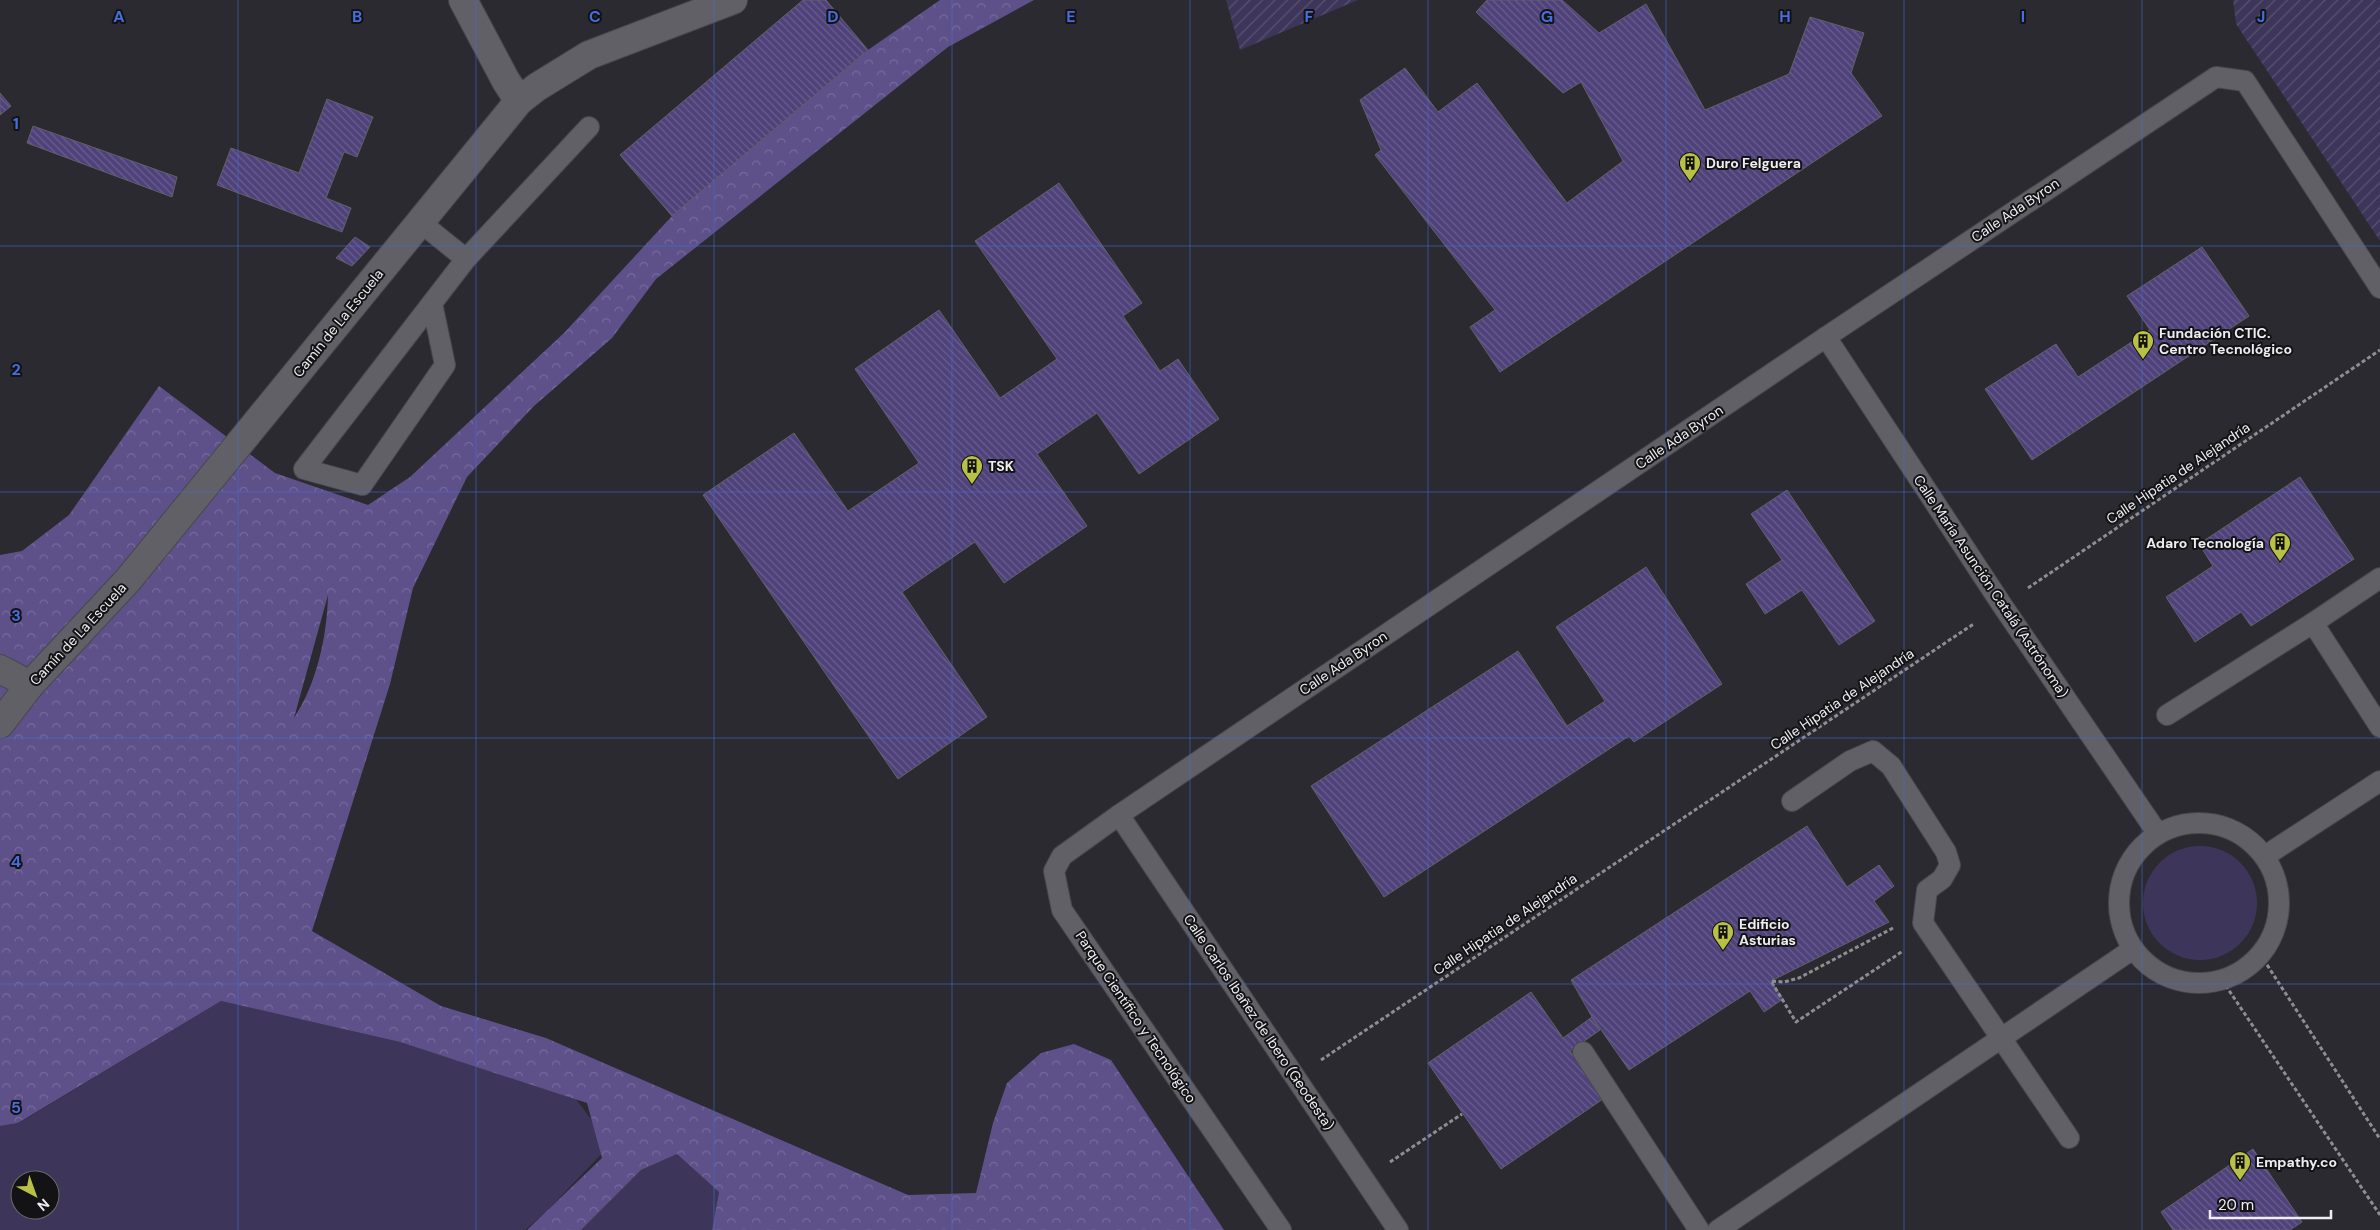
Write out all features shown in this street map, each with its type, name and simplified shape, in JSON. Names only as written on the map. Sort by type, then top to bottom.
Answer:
[{"type":"street","points":[[463,0],[506,82],[519,101]]},
{"type":"street","name":"Camín de La Escuela","points":[[0,724],[30,685],[128,580],[519,101],[537,87],[589,55],[733,0]]},
{"type":"street","points":[[0,669],[30,685]]},
{"type":"lane","name":"Calle Ada Byron","points":[[1119,815],[1826,337],[2216,77],[2245,81],[2380,288]]},
{"type":"lane","points":[[432,303],[445,365],[362,485],[304,469],[426,311],[432,303],[466,259],[589,128]]},
{"type":"lane","points":[[420,222],[466,259]]},
{"type":"lane","name":"Calle María Asunción Catalá (Astrónoma)","points":[[1826,337],[2002,605],[2158,834]]},
{"type":"lane","points":[[2167,715],[2313,623],[2380,578]]},
{"type":"lane","points":[[2313,623],[2380,727]]},
{"type":"lane","points":[[1792,802],[1850,761],[1873,751],[1891,766],[1946,852],[1950,865],[1942,880],[1927,890],[1927,928],[2069,1138]]},
{"type":"lane","points":[[2265,856],[2380,781]]},
{"type":"lane","name":"Parque Científico y Tecnológico","points":[[1119,815],[1062,856],[1054,871],[1062,910],[1281,1230]]},
{"type":"lane","name":"Calle Carlos Ibañez de Ibero (Geodesta)","points":[[1119,815],[1398,1230]]},
{"type":"lane","points":[[2204,822],[2228,827],[2249,839],[2265,856],[2276,879],[2280,904],[2275,929],[2260,954],[2245,968],[2222,980],[2198,983],[2173,979],[2150,967],[2133,949],[2122,925],[2119,899],[2124,873],[2138,850],[2158,834],[2180,824],[2204,822]]},
{"type":"lane","points":[[1718,1230],[2133,949]]},
{"type":"lane","points":[[1583,1052],[1699,1230]]},
{"type":"path","name":"Calle Hipatia de Alejandría","points":[[1315,1064],[2380,350]]},
{"type":"path","points":[[1895,927],[1927,928],[1796,1022],[1771,981],[1784,982],[1799,978],[1895,927]]},
{"type":"path","points":[[2260,954],[2380,1139]]},
{"type":"path","points":[[2222,980],[2380,1215]]},
{"type":"path","points":[[1383,1168],[1462,1114]]},
{"type":"shaded area","points":[[1226,0],[1358,0],[1240,50]]},
{"type":"shaded area","points":[[2233,0],[2380,0],[2380,241],[2236,24]]},
{"type":"shaded area","points":[[2200,846],[2222,850],[2232,855],[2248,871],[2253,881],[2257,903],[2253,925],[2248,935],[2232,951],[2222,956],[2200,960],[2178,956],[2168,951],[2152,935],[2147,925],[2143,903],[2147,881],[2152,871],[2168,855],[2178,850]]},
{"type":"shaded area","points":[[221,1001],[400,1042],[576,1099],[610,1145],[545,1213],[525,1230],[0,1230],[0,1126],[19,1123]]},
{"type":"shaded area","points":[[677,1154],[719,1192],[712,1230],[581,1230],[641,1170]]},
{"type":"green space","points":[[940,0],[1034,0],[948,47],[656,279],[612,338],[534,406],[467,477],[413,588],[390,684],[312,931],[441,1006],[546,1038],[908,1195],[976,1193],[993,1123],[1007,1083],[1041,1053],[1074,1044],[1111,1060],[1224,1230],[712,1230],[719,1192],[677,1154],[641,1170],[581,1230],[527,1230],[602,1158],[587,1103],[400,1042],[221,1001],[18,1123],[0,1126],[0,555],[22,551],[69,515],[159,386],[275,473],[368,505],[410,477],[564,333],[672,216],[868,50]],"holes":[[[328,595],[326,627],[315,675],[294,718]]]},
{"type":"building","points":[[803,0],[826,0],[868,50],[672,216],[620,155]]},
{"type":"building","name":"Duro Felguera","points":[[1487,0],[1562,0],[1599,33],[1646,4],[1705,110],[1789,74],[1810,17],[1864,33],[1851,73],[1882,116],[1500,372],[1470,327],[1495,310],[1375,155],[1381,150],[1360,100],[1405,68],[1438,112],[1477,83],[1567,203],[1623,161],[1581,82],[1563,93],[1476,12]]},
{"type":"building","points":[[0,93],[11,106],[0,115]]},
{"type":"building","points":[[327,99],[373,117],[357,157],[344,152],[326,198],[351,208],[342,232],[217,185],[231,148],[299,173]]},
{"type":"building","points":[[33,126],[177,177],[172,197],[27,143]]},
{"type":"building","name":"TSK","points":[[1059,183],[1142,303],[1123,316],[1160,371],[1178,359],[1219,419],[1139,474],[1097,413],[1037,454],[1087,526],[1004,583],[975,542],[902,592],[987,717],[898,779],[703,495],[794,433],[848,511],[919,463],[855,369],[939,310],[1000,398],[1057,359],[975,241]]},
{"type":"building","points":[[355,237],[370,247],[352,266],[336,258]]},
{"type":"building","name":"Fundación CTIC. Centro Tecnológico","points":[[2202,247],[2249,316],[2032,460],[1985,389],[2056,344],[2078,377],[2150,330],[2127,296]]},
{"type":"building","name":"Adaro Tecnología","points":[[2300,477],[2354,559],[2251,626],[2241,612],[2195,642],[2166,597],[2213,566],[2199,544]]},
{"type":"building","points":[[1787,490],[1875,621],[1839,645],[1802,590],[1765,614],[1746,584],[1782,560],[1751,514]]},
{"type":"building","points":[[1646,567],[1722,684],[1634,742],[1629,736],[1384,897],[1311,786],[1518,651],[1567,726],[1605,701],[1556,627]]},
{"type":"building","name":"Edificio Asturias","points":[[1807,826],[1847,887],[1879,865],[1894,886],[1874,901],[1889,922],[1771,981],[1783,999],[1764,1012],[1750,991],[1629,1070],[1592,1017],[1571,980]]},
{"type":"building","points":[[1531,992],[1563,1038],[1592,1017],[1600,1030],[1570,1051],[1603,1099],[1501,1169],[1428,1063]]},
{"type":"building","name":"Empathy.co","points":[[2253,1149],[2302,1222],[2290,1230],[2173,1230],[2161,1212]]},
{"type":"place","name":"Duro Felguera","points":[[1690,182]]},
{"type":"place","name":"Fundación CTIC. Centro Tecnológico","points":[[2143,360]]},
{"type":"place","name":"TSK","points":[[972,485]]},
{"type":"place","name":"Adaro Tecnología","points":[[2280,562]]},
{"type":"place","name":"Edificio Asturias","points":[[1723,951]]},
{"type":"place","name":"Empathy.co","points":[[2240,1181]]}]
